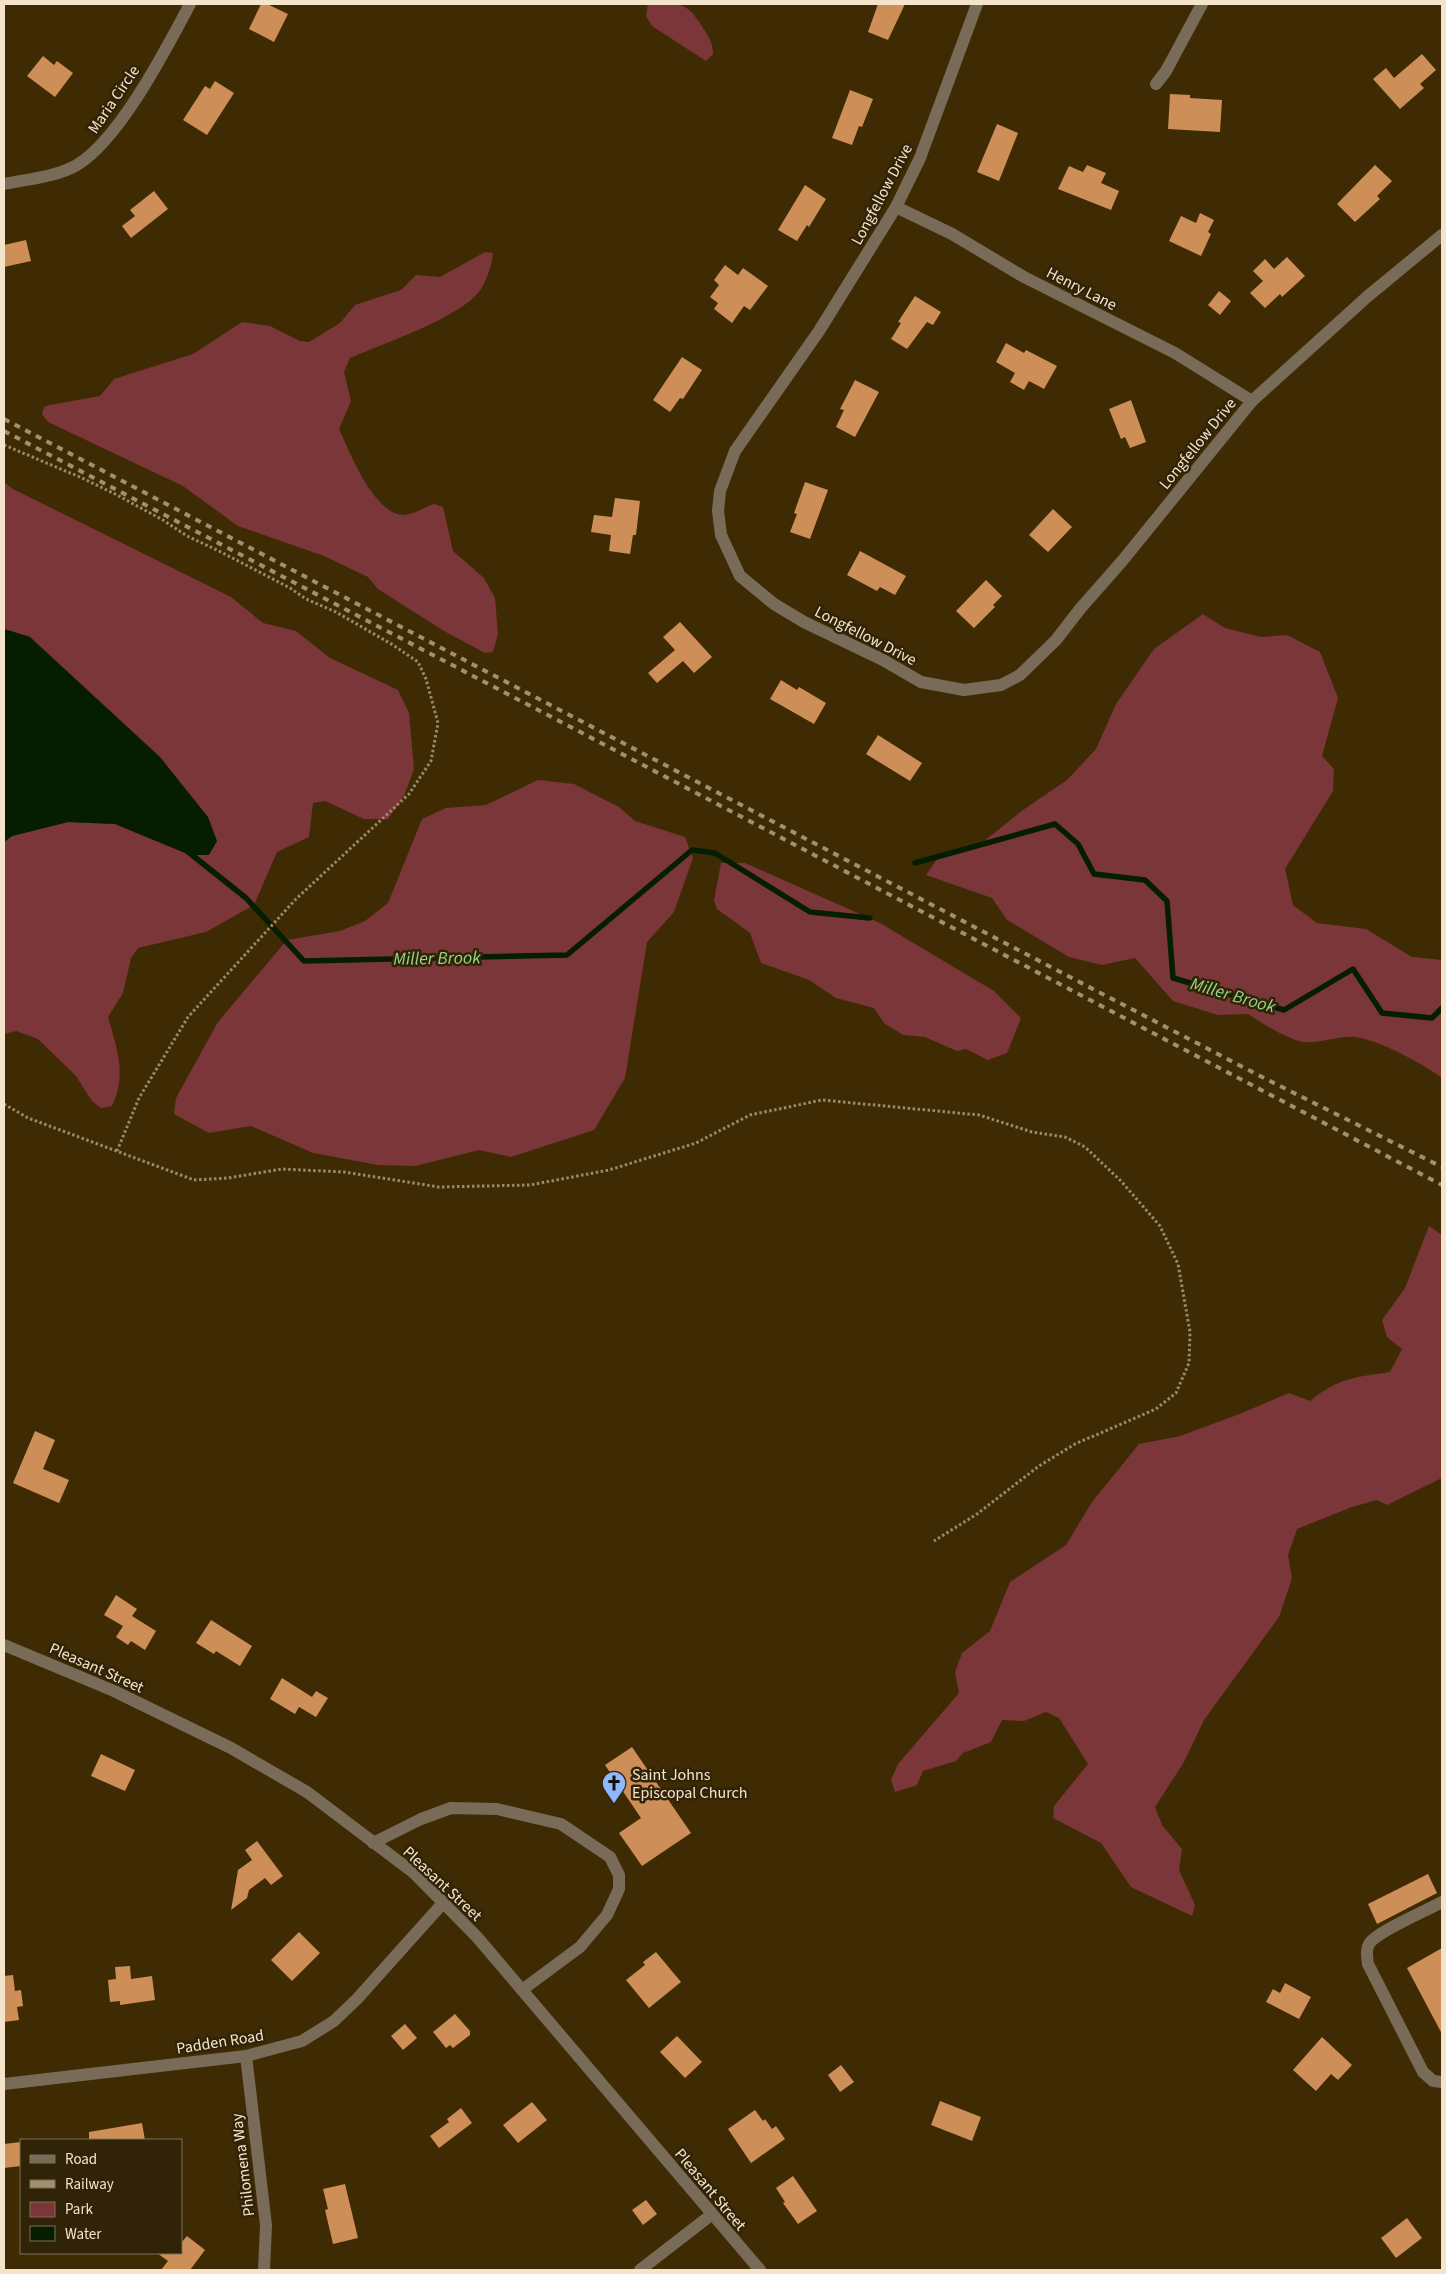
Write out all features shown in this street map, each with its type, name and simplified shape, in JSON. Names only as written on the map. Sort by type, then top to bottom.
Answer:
[{"type":"street","name":"Maria Circle","points":[[4,184],[53,174],[75,166],[94,154],[123,118],[190,4]]},
{"type":"street","name":"Longfellow Drive","points":[[977,4],[920,158],[896,207],[819,331],[735,451],[720,491],[718,511],[721,534],[740,576],[774,604],[804,622],[883,660],[921,682],[964,690],[1001,685],[1020,676],[1056,640],[1252,401],[1368,296],[1442,235]]},
{"type":"street","points":[[1156,84],[1166,71],[1202,4]]},
{"type":"street","name":"Henry Lane","points":[[896,207],[952,234],[1024,277],[1175,353],[1252,401]]},
{"type":"street","name":"Pleasant Street","points":[[4,1645],[114,1691],[231,1748],[307,1792],[414,1873],[477,1937],[711,2215],[760,2270]]},
{"type":"street","points":[[373,1843],[421,1819],[451,1808],[497,1809],[561,1824],[610,1857],[619,1875],[619,1889],[607,1915],[580,1946],[522,1990]]},
{"type":"street","points":[[1442,1902],[1379,1935],[1369,1944],[1367,1953],[1368,1964],[1423,2072],[1433,2081],[1442,2082]]},
{"type":"street","name":"Padden Road","points":[[4,2084],[246,2056],[302,2041],[334,2021],[357,1999],[443,1903]]},
{"type":"street","name":"Philomena Way","points":[[246,2056],[266,2225],[264,2270]]},
{"type":"street","points":[[640,2270],[711,2215]]},
{"type":"path","points":[[4,445],[115,494],[163,520],[187,536],[290,588],[306,599],[336,612],[393,645],[418,662],[426,679],[438,723],[431,761],[409,794],[296,899],[188,1017],[139,1098],[117,1151]]},
{"type":"path","points":[[4,1104],[28,1118],[194,1180],[228,1178],[282,1169],[344,1172],[439,1187],[530,1185],[609,1170],[696,1143],[750,1115],[822,1100],[979,1115],[1032,1132],[1065,1137],[1085,1148],[1120,1181],[1160,1226],[1178,1264],[1190,1332],[1189,1364],[1176,1393],[1156,1409],[1076,1444],[1039,1466],[977,1514],[934,1540]]},
{"type":"green space","points":[[648,4],[675,4],[687,8],[692,12],[707,34],[713,54],[706,61],[652,26],[646,16]]},
{"type":"green space","points":[[485,252],[493,253],[490,267],[481,289],[472,299],[457,310],[421,329],[350,358],[344,372],[351,401],[339,429],[364,481],[383,506],[394,513],[405,515],[434,504],[443,507],[453,551],[484,578],[495,598],[498,634],[493,652],[485,653],[444,631],[378,589],[368,577],[324,556],[238,526],[183,486],[48,422],[42,414],[44,407],[50,405],[100,396],[114,379],[193,354],[242,322],[270,326],[300,341],[309,342],[340,323],[355,305],[401,290],[416,275],[440,277]]},
{"type":"green space","points":[[4,482],[13,489],[231,597],[263,623],[296,631],[330,658],[398,690],[409,713],[414,769],[404,796],[388,819],[364,819],[325,801],[313,803],[309,837],[277,852],[254,905],[206,932],[138,948],[131,958],[123,993],[108,1017],[115,1040],[120,1072],[117,1094],[112,1106],[101,1108],[92,1101],[76,1076],[38,1039],[16,1031],[4,1034],[4,842],[12,836],[68,822],[115,824],[190,855],[30,637],[4,629]]},
{"type":"green space","points":[[1203,614],[1225,628],[1261,637],[1287,635],[1320,652],[1338,698],[1322,756],[1334,769],[1333,791],[1285,869],[1293,905],[1317,923],[1366,929],[1412,957],[1442,960],[1442,1078],[1401,1053],[1366,1039],[1343,1037],[1316,1042],[1297,1041],[1248,1014],[1218,1015],[1173,1001],[1135,958],[1102,965],[1069,957],[1007,920],[992,898],[926,875],[940,855],[978,846],[1023,810],[1067,780],[1096,749],[1116,704],[1154,649]]},
{"type":"green space","points":[[538,780],[574,784],[619,807],[635,821],[685,837],[693,858],[674,912],[647,942],[625,1078],[594,1130],[511,1157],[479,1150],[415,1166],[378,1165],[313,1153],[251,1126],[209,1133],[174,1114],[176,1098],[218,1022],[287,940],[340,931],[365,921],[388,903],[422,819],[446,808],[486,805]]},
{"type":"green space","points":[[721,863],[745,863],[880,923],[994,991],[1021,1018],[1007,1053],[988,1060],[966,1049],[957,1051],[925,1037],[903,1035],[884,1023],[874,1008],[836,998],[809,980],[761,963],[750,933],[717,909],[714,900]]},
{"type":"green space","points":[[1429,1226],[1442,1235],[1442,1478],[1387,1505],[1377,1500],[1352,1507],[1297,1529],[1288,1555],[1292,1578],[1279,1617],[1204,1720],[1184,1762],[1155,1807],[1162,1825],[1182,1849],[1179,1870],[1195,1905],[1192,1916],[1131,1887],[1101,1843],[1053,1818],[1054,1806],[1088,1764],[1059,1718],[1046,1712],[1024,1721],[1002,1720],[991,1742],[963,1753],[956,1761],[923,1771],[917,1785],[895,1792],[891,1780],[898,1764],[959,1693],[955,1672],[962,1653],[990,1631],[1010,1582],[1066,1545],[1092,1502],[1139,1444],[1180,1436],[1289,1393],[1310,1401],[1320,1393],[1339,1383],[1357,1377],[1390,1372],[1402,1349],[1387,1337],[1382,1320],[1405,1288]]},
{"type":"water","points":[[4,629],[30,637],[160,757],[208,817],[217,841],[209,855],[190,855],[115,824],[68,822],[12,836],[4,842]]},
{"type":"building","points":[[261,4],[267,4],[288,14],[274,42],[249,29]]},
{"type":"building","points":[[878,4],[905,4],[888,40],[868,32]]},
{"type":"building","points":[[1422,54],[1436,70],[1420,84],[1424,88],[1400,109],[1373,79],[1386,68],[1394,78]]},
{"type":"building","points":[[43,56],[54,65],[57,61],[73,73],[55,97],[27,76]]},
{"type":"building","points":[[215,81],[234,93],[207,135],[183,120],[205,86],[210,89]]},
{"type":"building","points":[[850,90],[873,99],[862,127],[859,126],[852,145],[832,138]]},
{"type":"building","points":[[1170,94],[1190,95],[1190,98],[1222,100],[1220,132],[1168,129]]},
{"type":"building","points":[[997,124],[1018,133],[999,181],[977,172]]},
{"type":"building","points":[[1087,165],[1106,173],[1101,183],[1119,191],[1111,210],[1058,189],[1069,166],[1083,172]]},
{"type":"building","points":[[1375,165],[1392,181],[1377,196],[1380,199],[1355,222],[1337,204]]},
{"type":"building","points":[[805,185],[826,199],[809,227],[807,225],[797,241],[778,230]]},
{"type":"building","points":[[154,191],[168,209],[131,238],[122,226],[135,216],[130,210]]},
{"type":"building","points":[[1200,213],[1214,220],[1208,232],[1211,234],[1201,256],[1169,241],[1181,216],[1196,223]]},
{"type":"building","points":[[26,240],[31,261],[4,267],[4,245]]},
{"type":"building","points":[[1287,257],[1305,276],[1282,297],[1280,294],[1265,308],[1250,293],[1263,281],[1253,271],[1265,259],[1274,269]]},
{"type":"building","points":[[725,265],[738,275],[743,268],[768,286],[750,310],[744,306],[732,323],[714,309],[718,303],[710,297],[719,285],[714,280]]},
{"type":"building","points":[[1219,291],[1231,301],[1220,315],[1208,305]]},
{"type":"building","points":[[915,296],[941,312],[933,325],[927,322],[907,349],[891,339],[901,323],[898,322]]},
{"type":"building","points":[[1006,343],[1024,353],[1026,350],[1057,366],[1044,389],[1029,381],[1024,390],[1010,382],[1015,373],[996,362]]},
{"type":"building","points":[[682,357],[702,370],[683,399],[680,398],[670,412],[653,400]]},
{"type":"building","points":[[855,380],[879,392],[855,437],[836,427],[844,410],[840,409]]},
{"type":"building","points":[[1131,400],[1146,442],[1130,448],[1125,437],[1121,439],[1109,409]]},
{"type":"building","points":[[805,482],[828,490],[810,539],[790,532],[797,514],[794,513]]},
{"type":"building","points":[[615,498],[640,501],[636,535],[633,535],[630,554],[609,551],[611,535],[591,532],[594,515],[612,517]]},
{"type":"building","points":[[1053,509],[1072,527],[1048,552],[1029,535]]},
{"type":"building","points":[[860,551],[906,576],[895,595],[880,587],[877,591],[847,575]]},
{"type":"building","points":[[986,580],[1002,596],[993,605],[995,607],[974,628],[956,611]]},
{"type":"building","points":[[680,622],[712,657],[694,673],[683,661],[657,683],[648,673],[675,650],[663,637]]},
{"type":"building","points":[[781,680],[797,690],[799,687],[826,703],[814,724],[770,699]]},
{"type":"building","points":[[878,735],[922,763],[910,781],[866,754]]},
{"type":"building","points":[[35,1431],[55,1440],[43,1469],[69,1480],[59,1503],[13,1483]]},
{"type":"building","points":[[116,1595],[137,1609],[132,1616],[156,1631],[145,1650],[131,1641],[128,1645],[116,1637],[123,1626],[104,1615]]},
{"type":"building","points":[[211,1620],[252,1646],[240,1666],[216,1651],[214,1654],[196,1643]]},
{"type":"building","points":[[282,1678],[312,1697],[316,1691],[328,1698],[316,1717],[299,1707],[295,1714],[270,1699]]},
{"type":"building","points":[[632,1747],[691,1833],[642,1866],[619,1833],[641,1818],[605,1765]]},
{"type":"building","points":[[101,1754],[135,1770],[125,1791],[91,1776]]},
{"type":"building","points":[[257,1841],[283,1876],[271,1885],[265,1878],[249,1890],[247,1898],[231,1910],[238,1870],[252,1860],[245,1850]]},
{"type":"building","points":[[1428,1874],[1437,1893],[1377,1924],[1368,1904]]},
{"type":"building","points":[[299,1932],[320,1953],[292,1981],[271,1960]]},
{"type":"building","points":[[1442,1948],[1442,2034],[1407,1968]]},
{"type":"building","points":[[656,1952],[681,1982],[649,2008],[626,1980],[645,1965],[643,1962]]},
{"type":"building","points":[[130,1966],[131,1979],[152,1976],[155,2000],[120,2005],[120,2001],[110,2002],[108,1980],[116,1979],[115,1967]]},
{"type":"building","points":[[13,1975],[15,1991],[21,1990],[23,2006],[17,2007],[19,2020],[4,2022],[4,1976]]},
{"type":"building","points":[[1285,1983],[1311,1997],[1299,2019],[1266,2002],[1273,1989],[1280,1993]]},
{"type":"building","points":[[455,2014],[470,2031],[470,2035],[453,2048],[450,2045],[446,2048],[433,2032]]},
{"type":"building","points":[[405,2024],[417,2038],[403,2050],[391,2036]]},
{"type":"building","points":[[677,2036],[702,2062],[685,2078],[660,2052]]},
{"type":"building","points":[[1322,2037],[1352,2065],[1338,2080],[1331,2074],[1316,2091],[1293,2070]]},
{"type":"building","points":[[841,2065],[854,2082],[840,2092],[828,2075]]},
{"type":"building","points":[[940,2101],[981,2117],[972,2141],[931,2125]]},
{"type":"building","points":[[532,2102],[547,2120],[518,2143],[503,2125]]},
{"type":"building","points":[[461,2108],[472,2123],[439,2148],[430,2136],[449,2122],[447,2119]]},
{"type":"building","points":[[755,2110],[772,2129],[776,2126],[785,2139],[751,2163],[728,2129]]},
{"type":"building","points":[[142,2123],[145,2139],[89,2139],[89,2132]]},
{"type":"building","points":[[20,2142],[20,2166],[4,2168],[4,2144]]},
{"type":"building","points":[[793,2176],[817,2211],[798,2224],[783,2203],[785,2202],[776,2188]]},
{"type":"building","points":[[345,2184],[358,2238],[333,2244],[325,2210],[328,2209],[323,2189]]},
{"type":"building","points":[[646,2200],[657,2214],[643,2225],[632,2210]]},
{"type":"building","points":[[1407,2218],[1422,2238],[1396,2258],[1381,2238]]},
{"type":"building","points":[[187,2236],[205,2250],[190,2270],[161,2270],[168,2261],[158,2254],[182,2254],[182,2242]]},
{"type":"waterway","name":"Miller Brook","points":[[915,863],[1055,824],[1078,844],[1094,874],[1145,880],[1167,901],[1173,978],[1284,1010],[1353,969],[1382,1013],[1432,1018],[1442,1008]]},
{"type":"waterway","name":"Miller Brook","points":[[187,851],[246,898],[304,961],[567,955],[692,850],[715,853],[810,912],[870,918]]},
{"type":"railway","points":[[4,419],[1262,1077],[1442,1167]]},
{"type":"railway","points":[[4,431],[1442,1185]]},
{"type":"place","name":"Saint Johns Episcopal Church","points":[[614,1804]]}]
